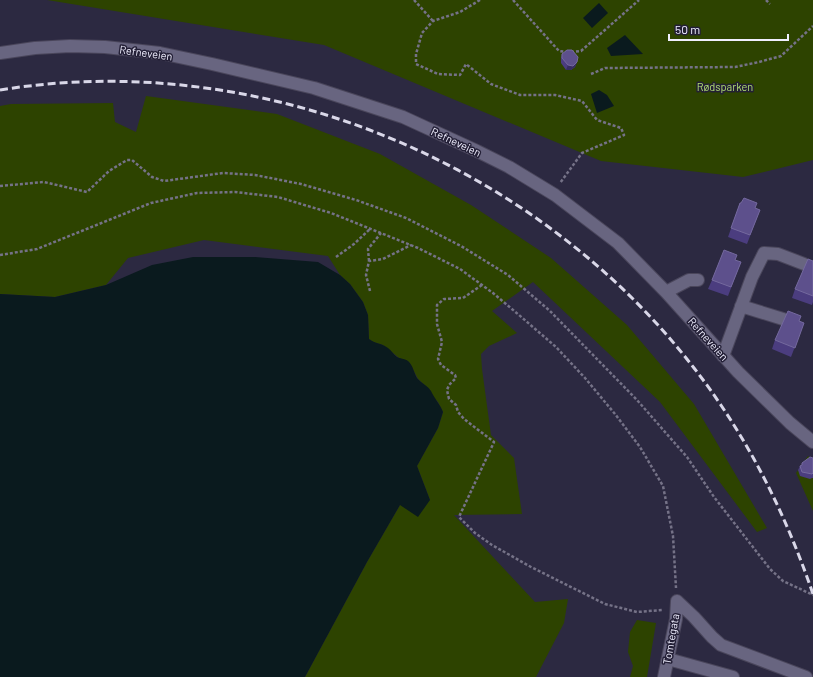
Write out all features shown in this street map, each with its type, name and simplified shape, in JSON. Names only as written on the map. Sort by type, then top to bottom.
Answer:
[{"type":"street","name":"Refneveien","points":[[0,53],[35,48],[70,46],[105,47],[160,53],[212,64],[314,88],[403,117],[509,167],[555,195],[618,243],[666,292],[723,356],[790,423],[813,442]]},
{"type":"street","points":[[723,356],[752,277],[764,253],[778,254],[804,264]]},
{"type":"street","points":[[666,292],[689,280],[698,280]]},
{"type":"street","points":[[741,306],[783,319]]},
{"type":"street","points":[[677,601],[712,637],[721,644],[806,677]]},
{"type":"street","name":"Tomtegata","points":[[664,677],[676,619],[677,601]]},
{"type":"street","points":[[668,659],[733,677]]},
{"type":"path","points":[[414,0],[433,21]]},
{"type":"path","points":[[480,0],[460,12],[433,21],[422,33],[416,54],[416,64],[438,74],[460,75],[466,64],[491,84],[520,95],[555,95],[582,101],[597,120],[621,128],[624,135],[582,153],[558,187]]},
{"type":"path","points":[[512,0],[559,51],[564,52],[581,51],[639,0]]},
{"type":"path","points":[[766,0],[770,4]]},
{"type":"path","points":[[591,74],[605,68],[735,67],[759,62],[781,56],[813,26]]},
{"type":"path","points":[[0,186],[44,182],[87,192],[109,171],[128,160],[132,160],[152,177],[164,181],[223,173],[255,175],[301,184],[356,200],[406,218],[461,246],[508,274],[550,311],[637,400],[687,457],[714,497],[770,569],[783,580],[813,595]]},
{"type":"path","points":[[0,255],[37,249],[151,203],[197,193],[235,192],[278,197],[331,213],[411,245],[460,269],[519,315],[556,347],[616,414],[640,447],[663,486],[673,536],[677,601]]},
{"type":"path","points":[[336,256],[354,244],[370,228]]},
{"type":"path","points":[[370,291],[366,275],[368,249],[381,233]]},
{"type":"path","points":[[368,262],[383,259],[411,245]]},
{"type":"path","points":[[482,285],[463,298],[444,299],[437,304],[437,324],[442,342],[438,359],[441,365],[455,375],[456,378],[449,385],[447,390],[449,399],[456,405],[458,412],[464,419],[494,442],[459,517],[475,533],[492,545],[531,567],[605,604],[637,612],[663,610]]},
{"type":"green space","name":"Rødsparken","points":[[47,0],[813,0],[813,160],[743,177],[601,161],[324,45]]},
{"type":"green space","points":[[146,96],[277,114],[380,154],[471,205],[551,258],[627,325],[694,404],[767,528],[757,532],[660,402],[533,282],[492,311],[517,333],[489,346],[481,354],[491,435],[514,458],[522,514],[454,515],[535,602],[568,599],[564,623],[536,677],[305,677],[367,562],[400,505],[430,500],[417,466],[438,428],[443,412],[438,402],[431,395],[430,390],[418,379],[409,362],[399,358],[383,345],[369,339],[368,315],[363,302],[350,284],[340,275],[328,256],[204,240],[128,258],[106,285],[55,297],[0,294],[0,106],[11,104],[113,103],[115,122],[136,132]]},
{"type":"green space","points":[[808,456],[813,460],[813,511],[796,473]]},
{"type":"green space","points":[[637,620],[656,623],[647,677],[630,677],[633,666],[628,652],[630,632]]},
{"type":"shaded area","points":[[599,3],[608,13],[592,28],[583,18]]},
{"type":"shaded area","points":[[625,35],[643,54],[611,56],[607,48]]},
{"type":"shaded area","points":[[599,90],[607,95],[614,106],[597,113],[591,94]]},
{"type":"shaded area","points":[[193,257],[255,257],[318,262],[340,275],[350,284],[363,302],[368,315],[369,339],[386,346],[397,357],[407,360],[417,378],[430,389],[443,412],[438,428],[417,466],[430,500],[418,517],[400,505],[367,562],[305,677],[0,677],[0,294],[55,297],[106,285],[152,265]]},
{"type":"building","points":[[567,50],[572,50],[578,57],[577,62],[573,66],[568,65],[562,58],[562,54]]},
{"type":"building","points":[[744,198],[757,203],[755,208],[760,210],[750,235],[731,228],[740,203]]},
{"type":"building","points":[[724,250],[737,255],[735,260],[741,262],[731,287],[712,280]]},
{"type":"building","points":[[808,259],[813,261],[813,296],[795,289]]},
{"type":"building","points":[[788,311],[801,316],[799,321],[804,323],[795,348],[775,340]]},
{"type":"building","points":[[810,457],[813,458],[812,474],[802,472],[800,466]]},
{"type":"railway","points":[[0,90],[98,81],[195,87],[291,105],[384,136],[472,178],[554,231],[629,295],[694,368],[731,420],[763,476],[790,534],[813,594]]}]
